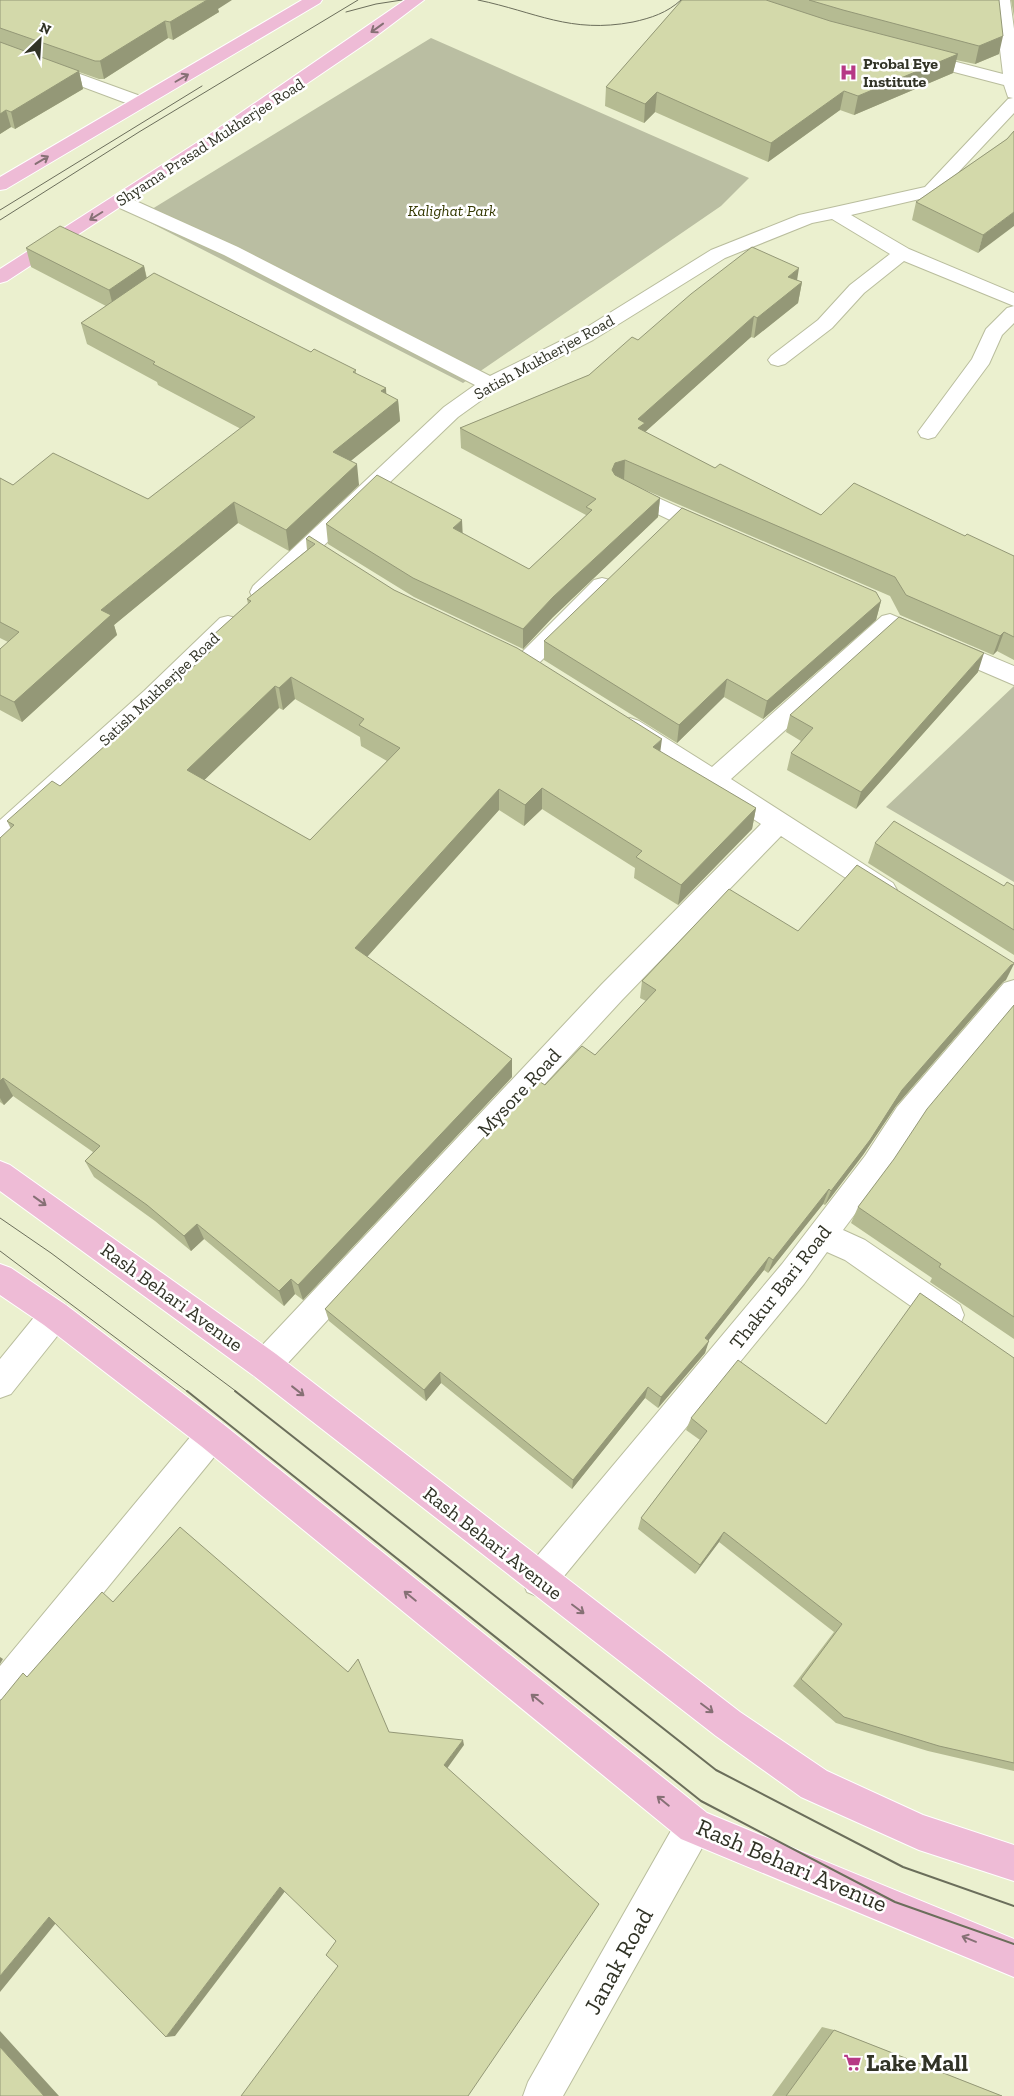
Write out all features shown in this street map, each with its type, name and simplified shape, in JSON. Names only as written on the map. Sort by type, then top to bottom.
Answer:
[{"type":"main road","points":[[0,185],[314,0]]},
{"type":"main road","name":"Shyama Prasad Mukherjee Road","points":[[0,277],[120,202],[317,72],[416,0]]},
{"type":"main road","name":"Rash Behari Avenue","points":[[0,1174],[265,1365],[728,1724],[814,1784],[919,1832],[1014,1863]]},
{"type":"main road","name":"Rash Behari Avenue","points":[[0,1278],[54,1315],[212,1435],[694,1826],[1014,1958]]},
{"type":"street","points":[[899,52],[1014,85],[1002,0]]},
{"type":"street","points":[[0,50],[140,102]]},
{"type":"street","name":"Satish Mukherjee Road","points":[[0,835],[152,697],[451,412],[490,384],[586,336],[718,254],[806,219],[932,191],[1014,103]]},
{"type":"street","points":[[120,202],[232,251],[490,384]]},
{"type":"street","points":[[835,213],[902,253],[1014,300]]},
{"type":"street","points":[[778,360],[825,324],[857,290],[902,253]]},
{"type":"street","points":[[928,432],[982,360],[993,333],[1014,312]]},
{"type":"street","points":[[623,489],[669,522],[730,538]]},
{"type":"street","points":[[310,545],[334,560]]},
{"type":"street","points":[[525,663],[619,570]]},
{"type":"street","points":[[714,780],[886,613],[1014,676]]},
{"type":"street","points":[[608,714],[899,900]]},
{"type":"street","name":"Mysore Road","points":[[265,1365],[612,992],[778,822]]},
{"type":"street","name":"Thakur Bari Road","points":[[540,1580],[793,1274],[875,1165],[907,1116],[1014,991]]},
{"type":"street","points":[[822,1235],[855,1250],[974,1332]]},
{"type":"street","points":[[0,1383],[54,1315]]},
{"type":"street","points":[[0,1693],[212,1435]]},
{"type":"street","name":"Janak Road","points":[[542,2096],[694,1826]]},
{"type":"green space","name":"Kalighat Park","points":[[431,38],[749,178],[721,206],[463,383],[139,217]]},
{"type":"green space","points":[[1014,686],[1014,882],[886,807]]},
{"type":"building","points":[[0,0],[207,0],[170,22],[165,21],[100,61],[95,61],[0,28]]},
{"type":"building","points":[[682,0],[766,0],[830,21],[958,54],[858,96],[844,91],[771,143],[657,92],[645,104],[606,87]]},
{"type":"building","points":[[809,0],[999,0],[1003,36],[979,46]]},
{"type":"building","points":[[0,42],[79,71],[11,112],[6,110],[0,114]]},
{"type":"building","points":[[1014,131],[1014,212],[983,235],[916,202],[1007,139]]},
{"type":"building","points":[[60,226],[144,266],[109,290],[26,248]]},
{"type":"building","points":[[752,247],[799,268],[788,277],[802,282],[757,318],[754,316],[638,419],[645,423],[638,428],[715,468],[720,464],[821,515],[854,483],[965,536],[967,534],[1014,556],[1014,637],[1004,632],[1000,636],[906,595],[895,577],[625,460],[615,463],[612,470],[615,475],[660,498],[553,597],[523,629],[413,578],[326,524],[377,475],[462,520],[453,528],[529,569],[592,510],[586,507],[596,499],[460,428],[589,375],[632,337],[638,340],[691,294]]},
{"type":"building","points":[[154,273],[311,352],[314,349],[356,370],[353,372],[386,388],[381,391],[398,400],[333,452],[357,464],[286,530],[234,502],[101,610],[111,615],[14,702],[0,695],[0,649],[19,632],[0,622],[0,478],[13,485],[53,453],[148,499],[255,417],[153,364],[155,362],[81,323]]},
{"type":"building","points":[[682,508],[876,592],[881,601],[767,701],[727,679],[679,725],[544,641]]},
{"type":"building","points":[[309,536],[394,590],[517,648],[662,739],[653,747],[756,808],[681,885],[636,857],[642,851],[542,788],[525,805],[499,789],[355,948],[512,1059],[298,1285],[291,1279],[279,1291],[197,1224],[184,1236],[147,1205],[85,1161],[100,1146],[3,1078],[0,1081],[0,838],[14,825],[7,821],[52,781],[60,786],[211,651],[201,646],[251,601],[247,599],[315,544],[306,539]],"holes":[[[291,677],[364,719],[359,725],[400,748],[310,840],[187,770],[275,686],[279,688]]]},
{"type":"building","points":[[899,617],[984,653],[861,792],[791,753],[813,728],[790,715]]},
{"type":"building","points":[[894,821],[1004,886],[1007,882],[1014,886],[1014,930],[875,843]]},
{"type":"building","points":[[857,865],[1014,964],[1011,965],[902,1090],[870,1140],[831,1191],[829,1189],[773,1260],[769,1257],[705,1338],[709,1341],[661,1397],[648,1387],[573,1480],[440,1372],[424,1390],[325,1309],[537,1080],[545,1085],[582,1046],[595,1055],[656,990],[642,981],[729,889],[798,931]]},
{"type":"building","points":[[1014,1005],[1014,1317],[939,1267],[941,1264],[858,1207],[894,1159],[927,1109]]},
{"type":"building","points":[[920,1293],[1014,1358],[1014,1763],[939,1746],[844,1717],[801,1679],[842,1624],[724,1532],[700,1565],[641,1518],[707,1431],[691,1418],[738,1360],[826,1424]]},
{"type":"building","points":[[180,1527],[348,1672],[358,1659],[389,1732],[463,1740],[444,1765],[599,1904],[468,2096],[241,2096],[338,1966],[326,1955],[336,1941],[280,1887],[166,2037],[49,1917],[0,1976],[0,1700],[23,1673],[27,1677],[102,1592],[113,1602]]},
{"type":"building","name":"Lake Mall","points":[[834,2030],[1002,2096],[786,2096]]},
{"type":"building","points":[[0,2047],[44,2096],[0,2096]]},
{"type":"tram line","points":[[0,220],[139,132],[358,0]]},
{"type":"tram line","points":[[346,12],[376,4],[402,0]]},
{"type":"tram line","points":[[478,0],[554,20],[590,25],[611,25],[646,19],[664,12],[681,0]]},
{"type":"tram line","points":[[0,210],[202,86]]},
{"type":"tram line","points":[[0,1218],[51,1253],[237,1392]]},
{"type":"tram line","points":[[0,1251],[188,1392]]},
{"type":"tram line","points":[[187,1391],[701,1801],[895,1902],[1014,1944]]},
{"type":"tram line","points":[[235,1391],[716,1770],[903,1867],[1014,1906]]},
{"type":"place","name":"Probal Eye Institute","points":[[849,72]]},
{"type":"place","name":"Lake Mall","points":[[852,2062]]}]
